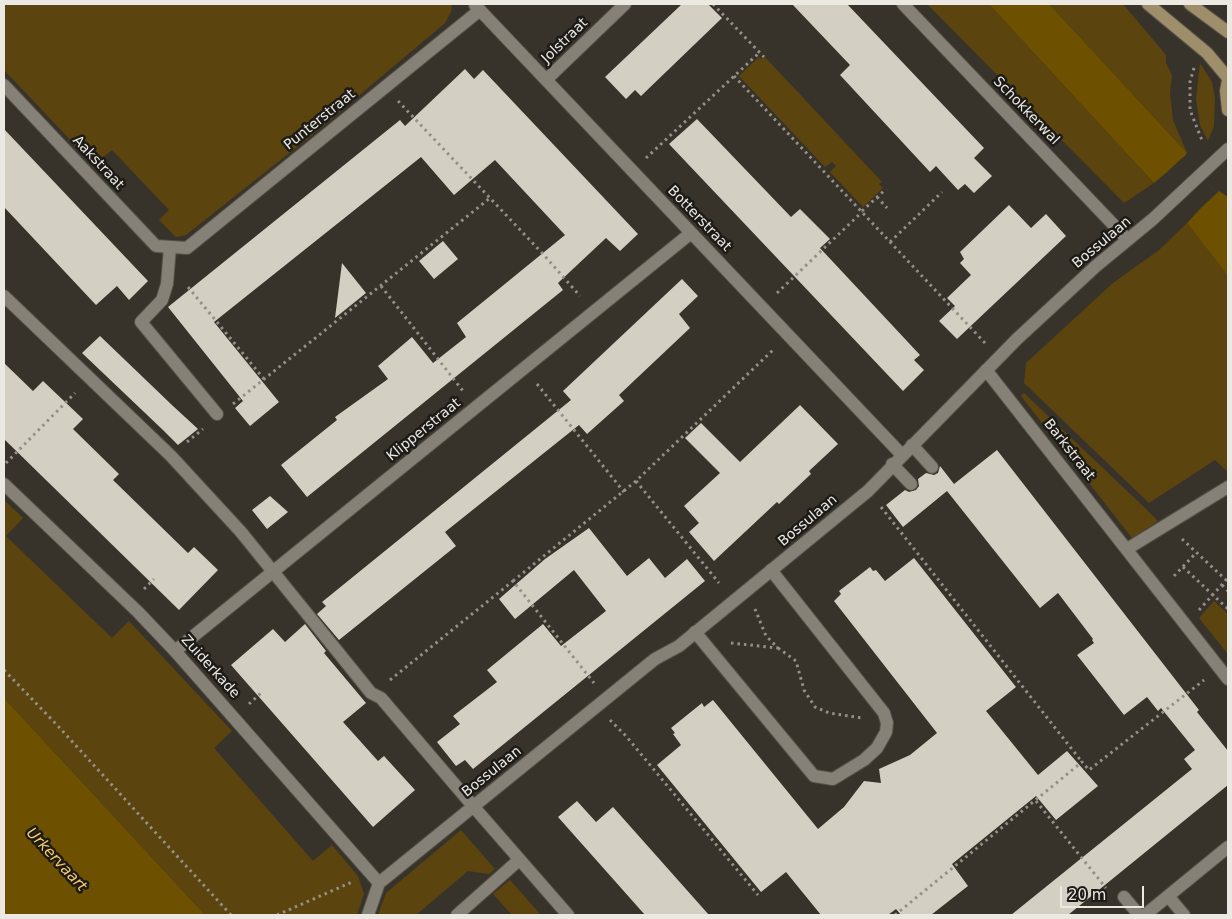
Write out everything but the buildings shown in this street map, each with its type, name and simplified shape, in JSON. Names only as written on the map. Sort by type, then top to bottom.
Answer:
[{"type":"main road","points":[[1148,4],[1207,53],[1228,79],[1226,91],[1228,110]]},
{"type":"main road","points":[[1190,4],[1228,32]]},
{"type":"street","name":"Jolstraat","points":[[547,79],[625,4]]},
{"type":"street","name":"Schokkerwal","points":[[903,4],[1128,240]]},
{"type":"street","name":"Botterstraat","points":[[477,7],[902,455]]},
{"type":"street","name":"Punterstraat","points":[[174,247],[187,248],[477,7]]},
{"type":"street","name":"Aakstraat","points":[[4,85],[156,246],[174,247]]},
{"type":"street","name":"Bossulaan","points":[[379,883],[655,659],[679,646],[868,491],[892,464],[986,370],[1096,266],[1128,240],[1228,149]]},
{"type":"street","name":"Klipperstraat","points":[[175,650],[691,233]]},
{"type":"street","points":[[174,247],[162,300],[141,322],[222,412]]},
{"type":"street","points":[[4,296],[171,456],[240,532],[371,693],[381,698],[568,915]]},
{"type":"street","name":"Barkstraat","points":[[986,370],[1127,549],[1140,575],[1228,679]]},
{"type":"street","points":[[912,445],[932,467]]},
{"type":"street","points":[[892,464],[911,484]]},
{"type":"street","name":"Zuiderkade","points":[[4,484],[175,650],[379,883]]},
{"type":"street","points":[[1127,549],[1228,487]]},
{"type":"street","points":[[695,632],[814,776],[820,779],[833,779],[864,760],[877,748],[886,732],[888,723],[884,713],[771,570]]},
{"type":"street","points":[[1145,915],[1228,847]]},
{"type":"street","points":[[457,915],[519,860]]},
{"type":"street","points":[[368,915],[379,883]]},
{"type":"street","points":[[1168,896],[1184,915]]},
{"type":"street","points":[[1124,897],[1139,915]]},
{"type":"path","points":[[713,4],[764,57]]},
{"type":"path","points":[[651,154],[759,53]]},
{"type":"path","points":[[1195,63],[1190,82],[1190,110],[1204,145]]},
{"type":"path","points":[[734,76],[978,336]]},
{"type":"path","points":[[403,107],[575,291]]},
{"type":"path","points":[[780,290],[886,188]]},
{"type":"path","points":[[890,242],[942,192]]},
{"type":"path","points":[[877,197],[887,208]]},
{"type":"path","points":[[222,412],[490,198]]},
{"type":"path","points":[[185,283],[264,379]]},
{"type":"path","points":[[381,286],[458,386]]},
{"type":"path","points":[[387,682],[624,492],[768,356]]},
{"type":"path","points":[[536,384],[624,492]]},
{"type":"path","points":[[8,461],[82,386]]},
{"type":"path","points":[[185,444],[205,428]]},
{"type":"path","points":[[636,481],[719,582]]},
{"type":"path","points":[[882,508],[892,524],[1089,770],[1198,684]]},
{"type":"path","points":[[1169,582],[1198,554],[1227,579],[1195,614]]},
{"type":"path","points":[[1183,567],[1228,609]]},
{"type":"path","points":[[143,590],[154,579]]},
{"type":"path","points":[[513,581],[591,680]]},
{"type":"path","points":[[1222,585],[1228,591]]},
{"type":"path","points":[[754,608],[766,636],[778,648],[796,661],[804,690],[815,707],[829,713],[866,718]]},
{"type":"path","points":[[728,642],[778,648]]},
{"type":"path","points":[[4,670],[231,915]]},
{"type":"path","points":[[249,704],[262,692]]},
{"type":"path","points":[[606,715],[626,736],[758,895]]},
{"type":"path","points":[[895,915],[1082,762]]},
{"type":"path","points":[[1036,801],[1110,894]]},
{"type":"path","points":[[277,915],[360,879]]},
{"type":"shaded area","points":[[4,4],[452,5],[451,12],[445,23],[312,135],[186,235],[176,237],[159,220],[169,210],[112,150],[94,165],[4,70]]},
{"type":"shaded area","points":[[927,4],[989,4],[1154,183],[1124,203]]},
{"type":"shaded area","points":[[1049,4],[1123,4],[1166,55],[1166,63],[1172,75],[1170,93],[1173,120],[1187,153]]},
{"type":"shaded area","points":[[759,57],[761,59],[765,57],[882,182],[879,184],[883,188],[863,207],[830,172],[836,166],[832,162],[825,167],[739,76]]},
{"type":"shaded area","points":[[1200,63],[1212,82],[1215,98],[1214,126],[1208,141],[1200,125],[1196,99]]},
{"type":"shaded area","points":[[1187,223],[1228,276],[1228,472],[1215,460],[1149,503],[1024,383],[1026,363],[1113,283],[1159,250]]},
{"type":"shaded area","points":[[1024,393],[1158,521],[1132,538],[1021,396]]},
{"type":"shaded area","points":[[4,500],[23,518],[6,536],[112,638],[129,621],[232,731],[214,748],[313,861],[332,845],[358,876],[364,894],[357,915],[205,915],[4,698]]},
{"type":"shaded area","points":[[1214,601],[1228,614],[1227,653],[1199,618]]},
{"type":"shaded area","points":[[461,830],[495,869],[489,874],[468,871],[416,915],[378,915],[386,893]]},
{"type":"shaded area","points":[[510,880],[541,915],[512,915],[493,894]]},
{"type":"water","points":[[989,4],[1049,4],[1187,153],[1183,158],[1217,193],[1219,191],[1228,197],[1228,276],[1187,223],[1201,208],[1198,204],[1167,172],[1154,183]]},
{"type":"water","name":"Urkervaart","points":[[4,698],[205,915],[4,915]]},
{"type":"pier","points":[[1183,157],[1217,193],[1201,208],[1167,172]]}]
